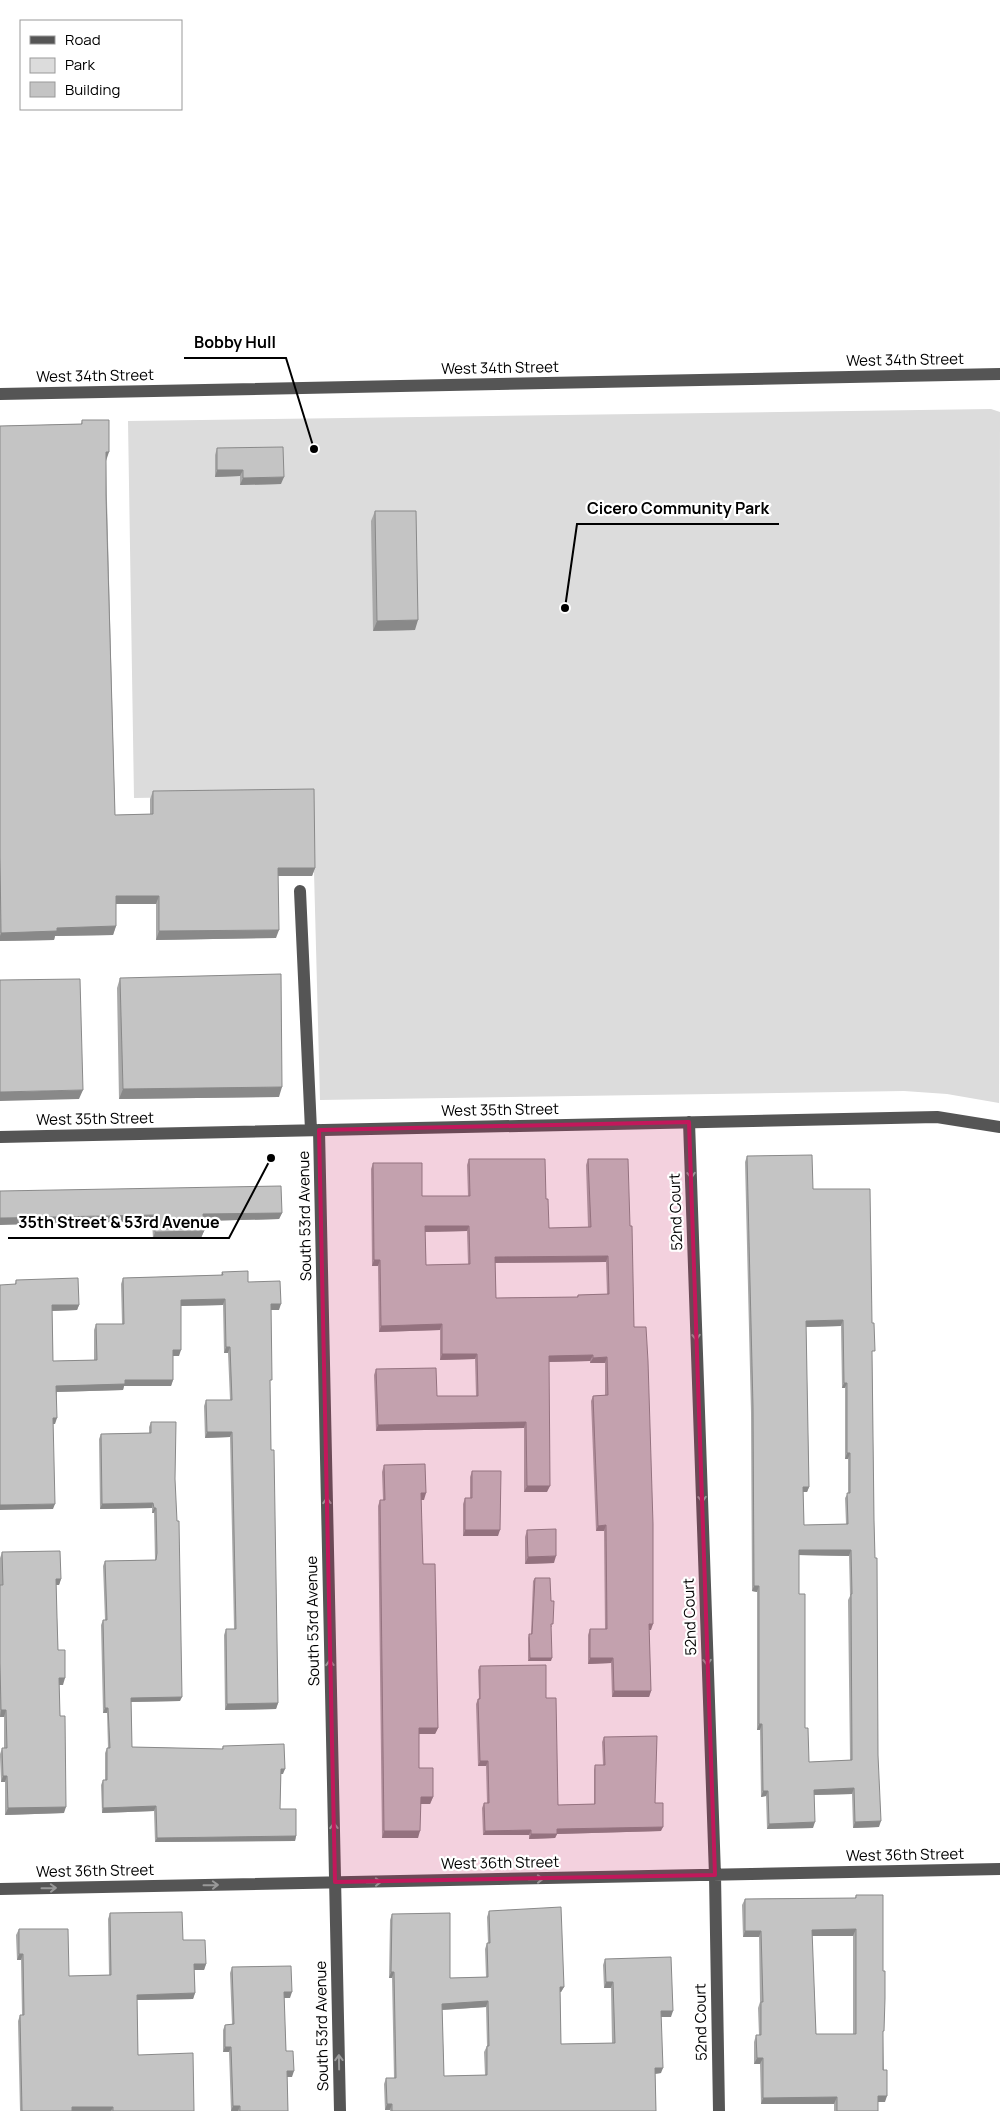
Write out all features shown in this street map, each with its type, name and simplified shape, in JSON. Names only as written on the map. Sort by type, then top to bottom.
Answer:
[{"type":"street","name":"West 34th Street","points":[[0,394],[1000,374]]},
{"type":"street","name":"South 53rd Avenue","points":[[300,891],[315,1130],[340,2111]]},
{"type":"street","name":"West 35th Street","points":[[0,1137],[937,1117],[1000,1127]]},
{"type":"street","name":"52nd Court","points":[[689,1122],[715,1875],[719,2111]]},
{"type":"street","name":"West 36th Street","points":[[0,1889],[1000,1869]]},
{"type":"highlighted area","points":[[689,1122],[715,1875],[335,1882],[319,1130]]},
{"type":"green space","points":[[991,409],[1000,412],[999,1103],[947,1094],[904,1091],[320,1100],[312,795],[134,798],[128,421]]},
{"type":"building","points":[[82,420],[109,420],[109,452],[106,452],[106,495],[115,815],[153,814],[153,791],[314,789],[315,868],[278,868],[279,930],[159,931],[159,896],[116,896],[116,926],[57,928],[57,931],[1,933],[0,426],[82,424]]},
{"type":"building","points":[[283,447],[284,477],[243,478],[243,470],[217,470],[217,448]]},
{"type":"building","points":[[375,511],[416,511],[418,620],[377,621]]},
{"type":"building","points":[[281,974],[282,1087],[123,1089],[120,978]]},
{"type":"building","points":[[80,979],[83,1090],[0,1092],[0,980]]},
{"type":"building","points":[[812,1155],[813,1189],[870,1189],[872,1323],[874,1323],[875,1351],[872,1351],[874,1520],[875,1558],[877,1558],[878,1755],[881,1821],[855,1822],[854,1788],[814,1790],[815,1822],[769,1824],[768,1791],[763,1791],[762,1724],[759,1724],[759,1586],[754,1586],[753,1407],[747,1156]],"holes":[[[843,1320],[844,1383],[847,1383],[847,1453],[850,1453],[850,1493],[847,1493],[848,1524],[804,1525],[803,1487],[809,1487],[806,1321]],[[799,1550],[851,1550],[852,1760],[809,1762],[808,1728],[805,1728],[805,1594],[799,1594]]]},
{"type":"building","points":[[469,1159],[545,1159],[549,1228],[591,1227],[588,1159],[628,1159],[630,1226],[632,1226],[634,1327],[646,1327],[648,1361],[653,1524],[653,1624],[649,1624],[651,1691],[614,1691],[613,1658],[590,1658],[590,1629],[607,1629],[606,1525],[598,1526],[593,1396],[608,1395],[607,1357],[593,1358],[593,1355],[549,1356],[550,1486],[527,1486],[526,1422],[378,1425],[376,1369],[436,1368],[437,1396],[478,1396],[477,1354],[442,1354],[442,1324],[381,1326],[380,1260],[374,1260],[373,1163],[422,1163],[422,1196],[470,1196]],"holes":[[[425,1226],[469,1226],[470,1264],[426,1265]],[[608,1256],[609,1294],[578,1295],[578,1297],[496,1298],[495,1257]]]},
{"type":"building","points":[[281,1186],[282,1213],[203,1214],[204,1231],[155,1232],[155,1215],[0,1218],[0,1191]]},
{"type":"building","points":[[248,1271],[248,1282],[280,1281],[281,1304],[271,1304],[272,1380],[270,1380],[271,1450],[274,1450],[278,1703],[227,1704],[226,1629],[236,1629],[232,1432],[207,1432],[206,1400],[232,1400],[230,1347],[226,1347],[225,1299],[181,1300],[181,1350],[173,1350],[173,1380],[125,1380],[125,1384],[56,1386],[57,1418],[53,1418],[55,1504],[0,1505],[0,1285],[16,1284],[16,1280],[78,1278],[79,1305],[52,1305],[53,1361],[97,1360],[96,1324],[124,1324],[123,1278],[223,1275],[222,1272]]},
{"type":"building","points":[[151,1422],[176,1422],[175,1479],[177,1521],[179,1521],[182,1697],[131,1698],[132,1747],[223,1749],[223,1746],[284,1744],[285,1769],[281,1769],[280,1809],[296,1809],[296,1836],[157,1838],[156,1806],[103,1808],[103,1780],[107,1780],[107,1748],[110,1748],[108,1708],[105,1708],[103,1620],[107,1620],[105,1561],[156,1560],[157,1553],[156,1508],[154,1508],[153,1503],[102,1504],[101,1434],[151,1433]]},
{"type":"building","points":[[425,1464],[426,1493],[421,1493],[423,1564],[435,1564],[438,1728],[419,1728],[419,1768],[433,1768],[433,1797],[421,1797],[420,1831],[384,1831],[380,1500],[385,1500],[384,1465]]},
{"type":"building","points":[[472,1471],[501,1471],[500,1530],[465,1530],[465,1498],[472,1498]]},
{"type":"building","points":[[556,1529],[556,1556],[528,1557],[527,1530]]},
{"type":"building","points":[[60,1551],[61,1579],[56,1579],[58,1650],[65,1650],[65,1678],[59,1678],[60,1716],[65,1716],[66,1807],[8,1808],[7,1776],[3,1776],[2,1748],[7,1748],[6,1710],[1,1710],[0,1585],[3,1585],[2,1552]]},
{"type":"building","points":[[535,1578],[550,1578],[551,1601],[554,1601],[553,1624],[551,1624],[552,1658],[530,1658],[529,1634],[532,1634]]},
{"type":"building","points":[[546,1665],[546,1698],[556,1698],[558,1805],[595,1804],[595,1765],[605,1765],[604,1737],[657,1736],[655,1803],[663,1803],[663,1827],[557,1829],[557,1834],[531,1834],[531,1830],[485,1831],[484,1803],[489,1803],[488,1761],[480,1761],[478,1699],[480,1699],[480,1666]]},
{"type":"building","points":[[856,1895],[883,1895],[885,1998],[883,2070],[887,2070],[887,2096],[878,2096],[878,2111],[837,2111],[837,2097],[763,2098],[763,2058],[757,2058],[756,2035],[761,2035],[761,2002],[763,2002],[761,1931],[745,1931],[745,1899],[856,1898]],"holes":[[[856,1929],[856,2034],[816,2034],[812,1930]]]},
{"type":"building","points":[[561,1907],[564,1987],[560,1987],[561,2044],[615,2043],[613,1982],[606,1982],[605,1959],[671,1957],[673,2011],[661,2011],[663,2068],[655,2068],[656,2111],[392,2111],[392,2104],[387,2104],[386,2078],[396,2078],[394,1972],[391,1972],[392,1914],[450,1913],[450,1978],[488,1977],[487,1943],[490,1943],[489,1911]],"holes":[[[488,2001],[489,2046],[487,2046],[487,2075],[444,2076],[442,2004]]]},
{"type":"building","points":[[182,1912],[183,1940],[205,1940],[206,1964],[194,1964],[195,1993],[137,1995],[138,2055],[193,2053],[194,2111],[113,2111],[113,2107],[72,2107],[72,2111],[22,2111],[20,2015],[24,2015],[23,1954],[19,1954],[19,1929],[68,1929],[69,1976],[111,1975],[110,1913]]},
{"type":"building","points":[[291,1966],[292,1992],[284,1992],[286,2051],[293,2051],[294,2071],[287,2071],[288,2111],[240,2111],[240,2106],[233,2106],[231,2047],[225,2047],[225,2025],[234,2024],[232,1967]]},
{"type":"place","name":"Bobby Hull","points":[[314,449]]},
{"type":"place","name":"Cicero Community Park","points":[[565,608]]},
{"type":"place","name":"35th Street & 53rd Avenue","points":[[271,1158]]}]
